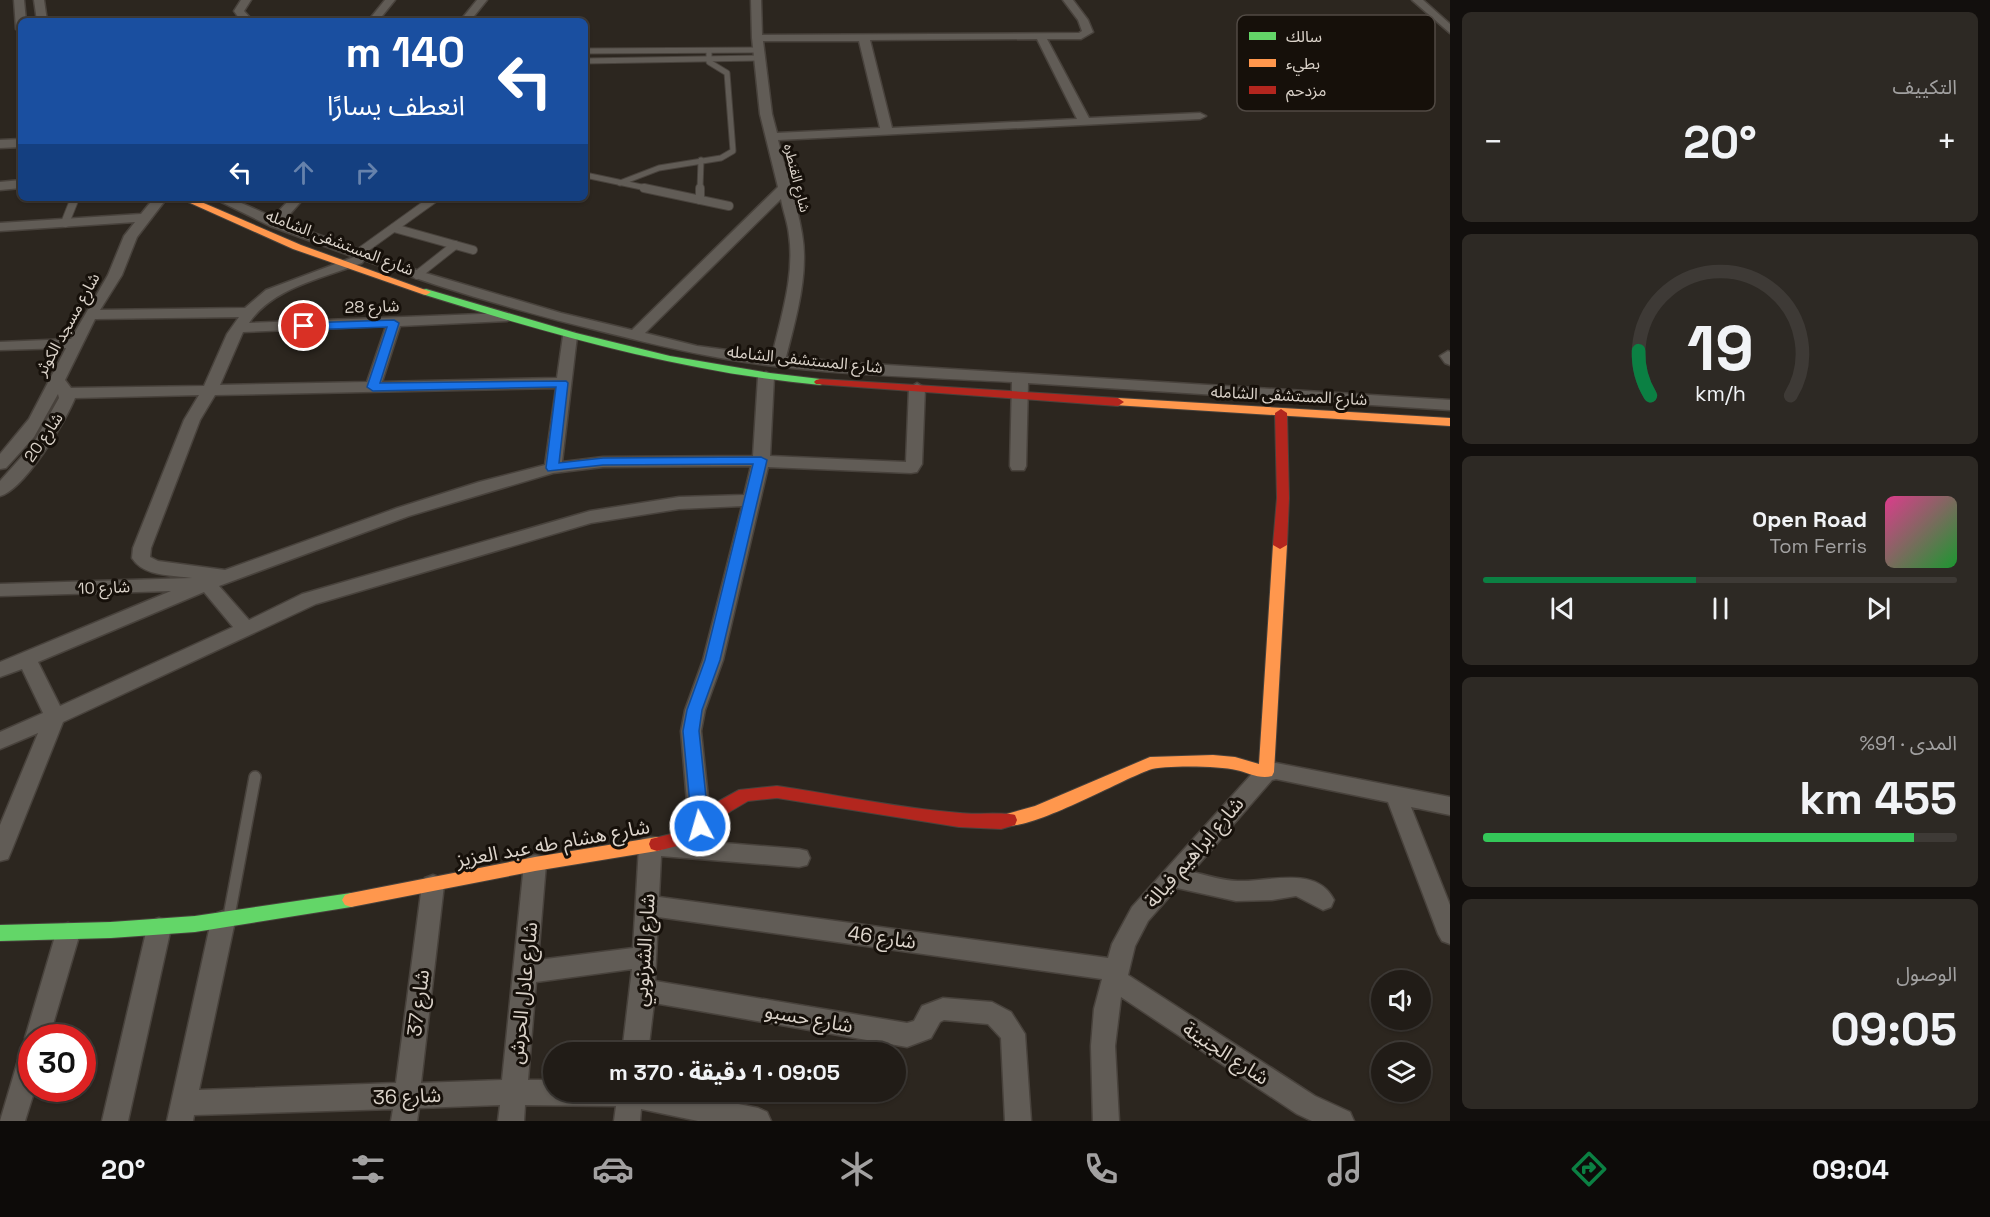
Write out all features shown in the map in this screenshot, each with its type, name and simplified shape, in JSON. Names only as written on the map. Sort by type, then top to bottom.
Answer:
[{"type":"street","points":[[19,0],[20,18]]},
{"type":"street","points":[[39,0],[42,18]]},
{"type":"street","points":[[244,18],[239,11],[246,0]]},
{"type":"street","points":[[376,18],[390,0]]},
{"type":"street","points":[[467,18],[482,0]]},
{"type":"street","name":"شارع القنطره","points":[[756,0],[758,49],[766,114],[795,235],[797,274],[778,361]]},
{"type":"street","points":[[758,49],[864,38],[1081,36],[1088,32],[1083,20],[1068,0]]},
{"type":"street","points":[[1417,0],[1434,15]]},
{"type":"street","points":[[1435,16],[1450,30]]},
{"type":"street","points":[[1041,37],[1085,122]]},
{"type":"street","points":[[864,38],[887,132]]},
{"type":"street","points":[[772,137],[1200,116]]},
{"type":"street","points":[[0,144],[18,142]]},
{"type":"street","points":[[0,186],[18,184]]},
{"type":"street","points":[[634,336],[784,188]]},
{"type":"street","name":"شارع مسجد الكوثر","points":[[0,464],[28,432],[44,406],[56,378],[90,315],[115,275],[126,246],[143,218],[158,201]]},
{"type":"street","name":"شارع المستشفى الشامله","points":[[190,201],[344,265],[391,282],[638,354],[766,377],[1281,413],[1450,422]]},
{"type":"street","name":"شارع المستشفى الشامله","points":[[226,201],[275,223],[417,275],[484,296],[634,336],[697,350],[778,361],[1450,405]]},
{"type":"street","points":[[275,223],[295,201]]},
{"type":"street","points":[[0,227],[143,218]]},
{"type":"street","points":[[226,576],[155,567],[145,564],[141,558],[142,548],[192,420],[210,390],[237,328],[249,312],[272,293],[361,256]]},
{"type":"street","points":[[90,315],[249,312]]},
{"type":"street","name":"شارع 28","points":[[237,328],[507,317]]},
{"type":"street","points":[[373,387],[394,323]]},
{"type":"street","points":[[553,468],[562,383],[570,336]]},
{"type":"street","points":[[0,346],[75,343]]},
{"type":"street","points":[[700,826],[691,731],[695,710],[713,660],[761,460],[766,377]]},
{"type":"street","points":[[1018,466],[1020,377]]},
{"type":"street","name":"شارع 20","points":[[0,491],[43,444],[61,412],[67,398],[56,378]]},
{"type":"street","points":[[66,393],[562,383]]},
{"type":"street","points":[[0,670],[226,576],[402,512],[553,468],[603,462],[761,460],[911,468],[914,464],[918,388]]},
{"type":"street","points":[[1281,413],[1283,498],[1266,772],[1276,771],[1450,806]]},
{"type":"street","points":[[0,741],[309,599],[590,517],[679,503],[751,500]]},
{"type":"street","points":[[207,584],[246,629]]},
{"type":"street","name":"شارع 10","points":[[0,590],[207,584]]},
{"type":"street","points":[[0,852],[55,717],[27,659]]},
{"type":"street","name":"شارع هشام طه عبد العزيز","points":[[0,933],[68,933],[159,928],[226,921],[433,885],[536,864],[650,846],[681,839],[732,799],[753,792],[777,792],[959,820],[1001,822],[1038,812],[1150,763],[1213,761],[1235,763],[1266,772]]},
{"type":"street","name":"شارع ابراهيم فيالة","points":[[1106,1121],[1103,1046],[1106,1009],[1124,944],[1131,928],[1172,877],[1266,772]]},
{"type":"street","points":[[1396,796],[1450,934]]},
{"type":"street","points":[[650,846],[800,858]]},
{"type":"street","name":"شارع الشرنوبي","points":[[636,1042],[643,990],[650,846]]},
{"type":"street","name":"شارع عادل الحرش","points":[[511,1121],[536,864]]},
{"type":"street","points":[[1172,877],[1236,891],[1272,890],[1296,886],[1310,890],[1323,900]]},
{"type":"street","name":"شارع 37","points":[[406,1109],[433,885]]},
{"type":"street","name":"شارع 46","points":[[648,905],[1115,975]]},
{"type":"street","points":[[182,1112],[226,921]]},
{"type":"street","points":[[115,1121],[159,928]]},
{"type":"street","points":[[41,1024],[68,933]]},
{"type":"street","points":[[526,972],[644,957]]},
{"type":"street","name":"شارع الجنينة","points":[[1115,975],[1306,1105],[1341,1121]]},
{"type":"street","name":"شارع حسبو","points":[[643,990],[907,1035],[922,1029],[932,1014],[944,1009],[992,1013],[1002,1020],[1013,1034],[1018,1121]]},
{"type":"street","name":"شارع 36","points":[[182,1112],[406,1109],[514,1092],[543,1092]]},
{"type":"street","points":[[12,1121],[18,1102]]},
{"type":"street","points":[[627,1121],[629,1102]]},
{"type":"street","name":"شارع 36","points":[[665,1102],[726,1118],[758,1121]]},
{"type":"lane","points":[[588,51],[758,49]]},
{"type":"lane","points":[[588,61],[708,59],[758,49]]},
{"type":"lane","points":[[608,61],[609,51]]},
{"type":"lane","points":[[633,61],[635,51]]},
{"type":"lane","points":[[680,51],[680,60]]},
{"type":"lane","points":[[708,59],[709,51]]},
{"type":"lane","points":[[620,183],[658,168],[721,158],[734,151],[727,73],[708,59]]},
{"type":"lane","points":[[700,200],[701,160]]},
{"type":"lane","points":[[588,176],[729,206]]},
{"type":"lane","points":[[65,223],[74,201]]},
{"type":"lane","points":[[361,256],[431,201]]},
{"type":"lane","points":[[394,228],[473,250]]},
{"type":"lane","points":[[417,275],[455,245]]},
{"type":"lane","points":[[226,921],[255,777]]},
{"type":"traffic: fast","points":[[426,292],[523,322],[670,360],[770,377],[820,382]]},
{"type":"traffic: fast","points":[[0,933],[111,930],[195,924],[351,900]]},
{"type":"traffic: slow","points":[[191,201],[297,247],[426,292]]},
{"type":"traffic: slow","points":[[1118,402],[1450,422]]},
{"type":"traffic: slow","points":[[1009,820],[1038,812],[1150,763],[1213,761],[1235,763],[1266,772],[1280,545]]},
{"type":"traffic: slow","points":[[351,900],[535,864],[657,844]]},
{"type":"traffic: jam","points":[[820,382],[1118,402]]},
{"type":"traffic: jam","points":[[1280,545],[1283,498],[1281,413]]},
{"type":"traffic: jam","points":[[657,844],[683,838],[725,806],[745,795],[777,792],[959,820],[1001,822],[1009,820]]},
{"type":"route","points":[[304,326],[394,323],[373,387],[562,383],[553,468],[603,462],[761,460],[713,660],[695,710],[691,731],[700,826]]}]
